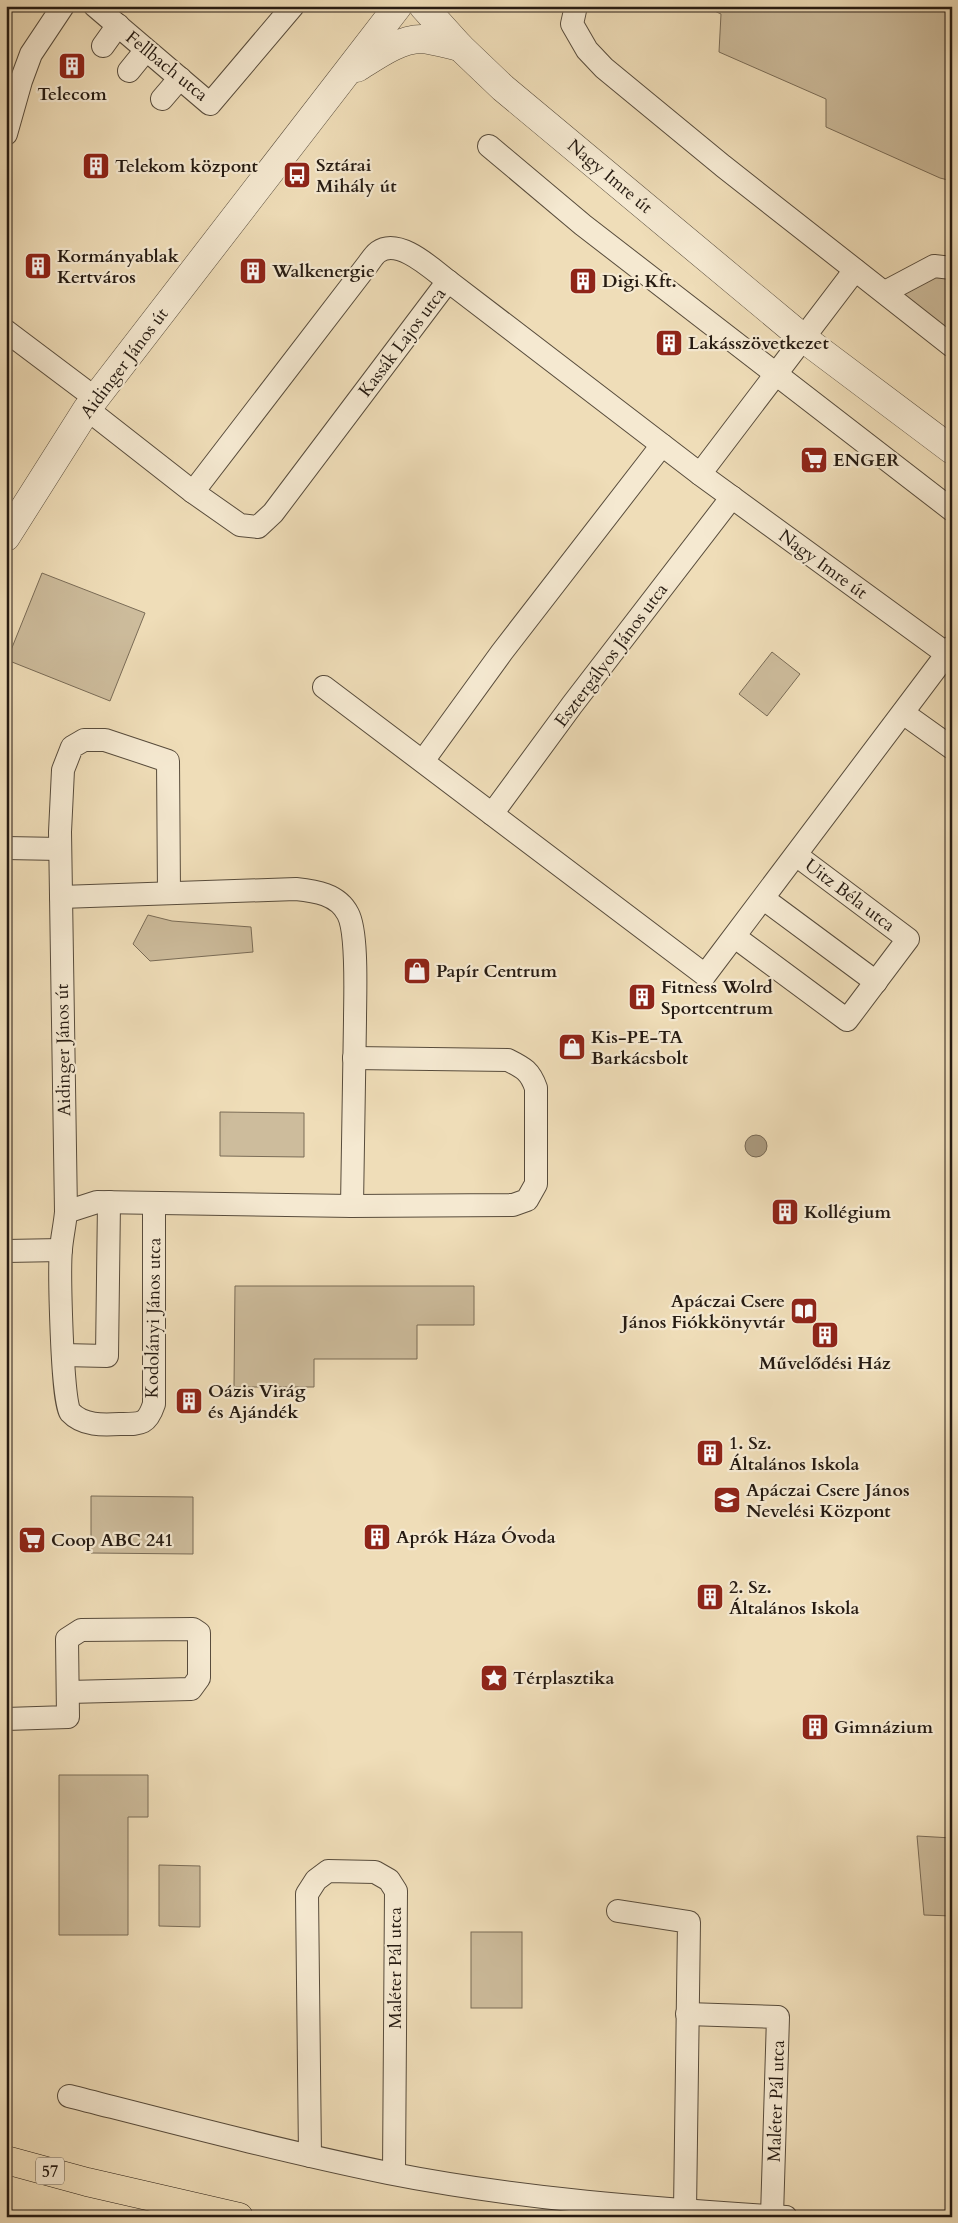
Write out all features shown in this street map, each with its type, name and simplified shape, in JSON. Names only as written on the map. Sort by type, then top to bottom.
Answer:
[{"type":"main road","name":"57","points":[[8,2160],[87,2182],[239,2217]]},
{"type":"street","points":[[6,134],[31,54],[63,6]]},
{"type":"street","name":"Fellbach utca","points":[[96,6],[210,104],[293,6]]},
{"type":"street","name":"Aidinger János út","points":[[6,537],[91,404],[398,6]]},
{"type":"street","name":"Nagy Imre út","points":[[423,6],[460,48],[503,88],[803,338],[952,450]]},
{"type":"street","points":[[576,6],[571,19],[575,30],[587,50],[604,68],[723,166],[952,346]]},
{"type":"street","points":[[102,46],[118,26]]},
{"type":"street","points":[[345,75],[384,51],[403,43],[420,39],[460,48]]},
{"type":"street","points":[[129,71],[146,50]]},
{"type":"street","points":[[162,99],[180,78]]},
{"type":"street","points":[[489,146],[583,225],[952,510]]},
{"type":"street","name":"Kassák Lajos utca","points":[[6,331],[193,492],[240,525],[258,527],[273,513],[448,281],[409,252],[394,247],[379,251],[193,492]]},
{"type":"street","points":[[885,292],[934,266],[952,268]]},
{"type":"street","points":[[700,474],[855,270]]},
{"type":"street","name":"Nagy Imre út","points":[[448,281],[700,474],[949,651]]},
{"type":"street","points":[[423,762],[502,652],[662,445]]},
{"type":"street","name":"Esztergályos János utca","points":[[492,814],[572,705],[732,497]]},
{"type":"street","name":"Uitz Béla utca","points":[[492,814],[704,975],[764,899],[949,651]]},
{"type":"street","points":[[324,687],[492,814]]},
{"type":"street","points":[[903,713],[952,748]]},
{"type":"street","name":"Aidinger János út","points":[[77,1418],[68,1410],[64,1388],[61,1250],[66,1212],[60,849],[63,770],[72,747],[84,740],[105,740],[168,761],[169,892]]},
{"type":"street","points":[[6,848],[60,849]]},
{"type":"street","name":"Uitz Béla utca","points":[[735,937],[847,1020],[876,982],[908,938],[796,855]]},
{"type":"street","points":[[61,897],[296,889],[323,893],[337,901],[348,914],[354,941],[352,1206]]},
{"type":"street","points":[[764,899],[876,982]]},
{"type":"street","points":[[66,1212],[86,1204],[109,1202],[352,1206],[512,1206],[527,1200],[536,1184],[536,1088],[532,1076],[524,1068],[508,1060],[354,1058]]},
{"type":"street","points":[[63,1355],[107,1356],[109,1202]]},
{"type":"street","name":"Kodolányi János utca","points":[[77,1418],[96,1425],[139,1424],[149,1418],[154,1404],[154,1203]]},
{"type":"street","points":[[6,1251],[61,1250]]},
{"type":"street","points":[[6,1718],[68,1717],[67,1639],[81,1630],[193,1628],[199,1633],[199,1678],[190,1689],[68,1692]]},
{"type":"street","name":"Maléter Pál utca","points":[[310,2156],[307,1894],[316,1880],[328,1871],[376,1872],[389,1880],[396,1891],[394,2174]]},
{"type":"street","points":[[618,1911],[689,1922],[685,2211]]},
{"type":"street","name":"Maléter Pál utca","points":[[687,2014],[778,2017],[779,2216]]},
{"type":"street","points":[[69,2096],[310,2156],[394,2174],[657,2213],[685,2211],[779,2216]]},
{"type":"shaded area","points":[[704,6],[952,6],[952,181],[940,178],[826,127],[826,99],[719,52],[721,14]]},
{"type":"shaded area","points":[[952,270],[952,344],[888,293]]},
{"type":"shaded area","points":[[42,573],[145,613],[110,701],[7,660]]},
{"type":"shaded area","points":[[772,652],[800,674],[767,716],[739,694]]},
{"type":"shaded area","points":[[148,915],[172,921],[251,927],[253,952],[150,961],[133,944]]},
{"type":"shaded area","points":[[220,1112],[304,1113],[304,1157],[220,1156]]},
{"type":"shaded area","points":[[756,1135],[764,1138],[767,1146],[764,1154],[756,1157],[748,1154],[745,1146],[748,1138]]},
{"type":"shaded area","points":[[235,1286],[474,1286],[474,1325],[417,1325],[417,1359],[314,1359],[314,1387],[234,1387]]},
{"type":"shaded area","points":[[91,1496],[193,1497],[193,1554],[91,1553]]},
{"type":"shaded area","points":[[59,1775],[148,1775],[148,1817],[128,1817],[128,1935],[59,1935]]},
{"type":"shaded area","points":[[917,1836],[952,1838],[952,1916],[924,1915]]},
{"type":"shaded area","points":[[159,1865],[200,1866],[200,1927],[159,1926]]},
{"type":"shaded area","points":[[471,1932],[522,1932],[522,2008],[471,2008]]},
{"type":"place","name":"Telecom","points":[[72,66]]},
{"type":"place","name":"Telekom központ","points":[[96,166]]},
{"type":"place","name":"Sztárai Mihály út","points":[[297,175]]},
{"type":"place","name":"Kormányablak Kertváros","points":[[38,266]]},
{"type":"place","name":"Walkenergie","points":[[253,271]]},
{"type":"place","name":"Digi Kft.","points":[[583,281]]},
{"type":"place","name":"Lakásszövetkezet","points":[[669,343]]},
{"type":"place","name":"ENGER","points":[[814,460]]},
{"type":"place","name":"Papír Centrum","points":[[417,971]]},
{"type":"place","name":"Fitness Wolrd Sportcentrum","points":[[642,997]]},
{"type":"place","name":"Kis-PE-TA Barkácsbolt","points":[[572,1047]]},
{"type":"place","name":"Kollégium","points":[[785,1212]]},
{"type":"place","name":"Apáczai Csere János Fiókkönyvtár","points":[[804,1311]]},
{"type":"place","name":"Művelődési Ház","points":[[825,1335]]},
{"type":"place","name":"Oázis Virág és Ajándék","points":[[189,1401]]},
{"type":"place","name":"1. Sz. Általános Iskola","points":[[710,1453]]},
{"type":"place","name":"Apáczai Csere János Nevelési Központ","points":[[727,1500]]},
{"type":"place","name":"Aprók Háza Óvoda","points":[[377,1537]]},
{"type":"place","name":"Coop ABC 241","points":[[32,1540]]},
{"type":"place","name":"2. Sz. Általános Iskola","points":[[710,1597]]},
{"type":"place","name":"Térplasztika","points":[[494,1678]]},
{"type":"place","name":"Gimnázium","points":[[815,1727]]}]
